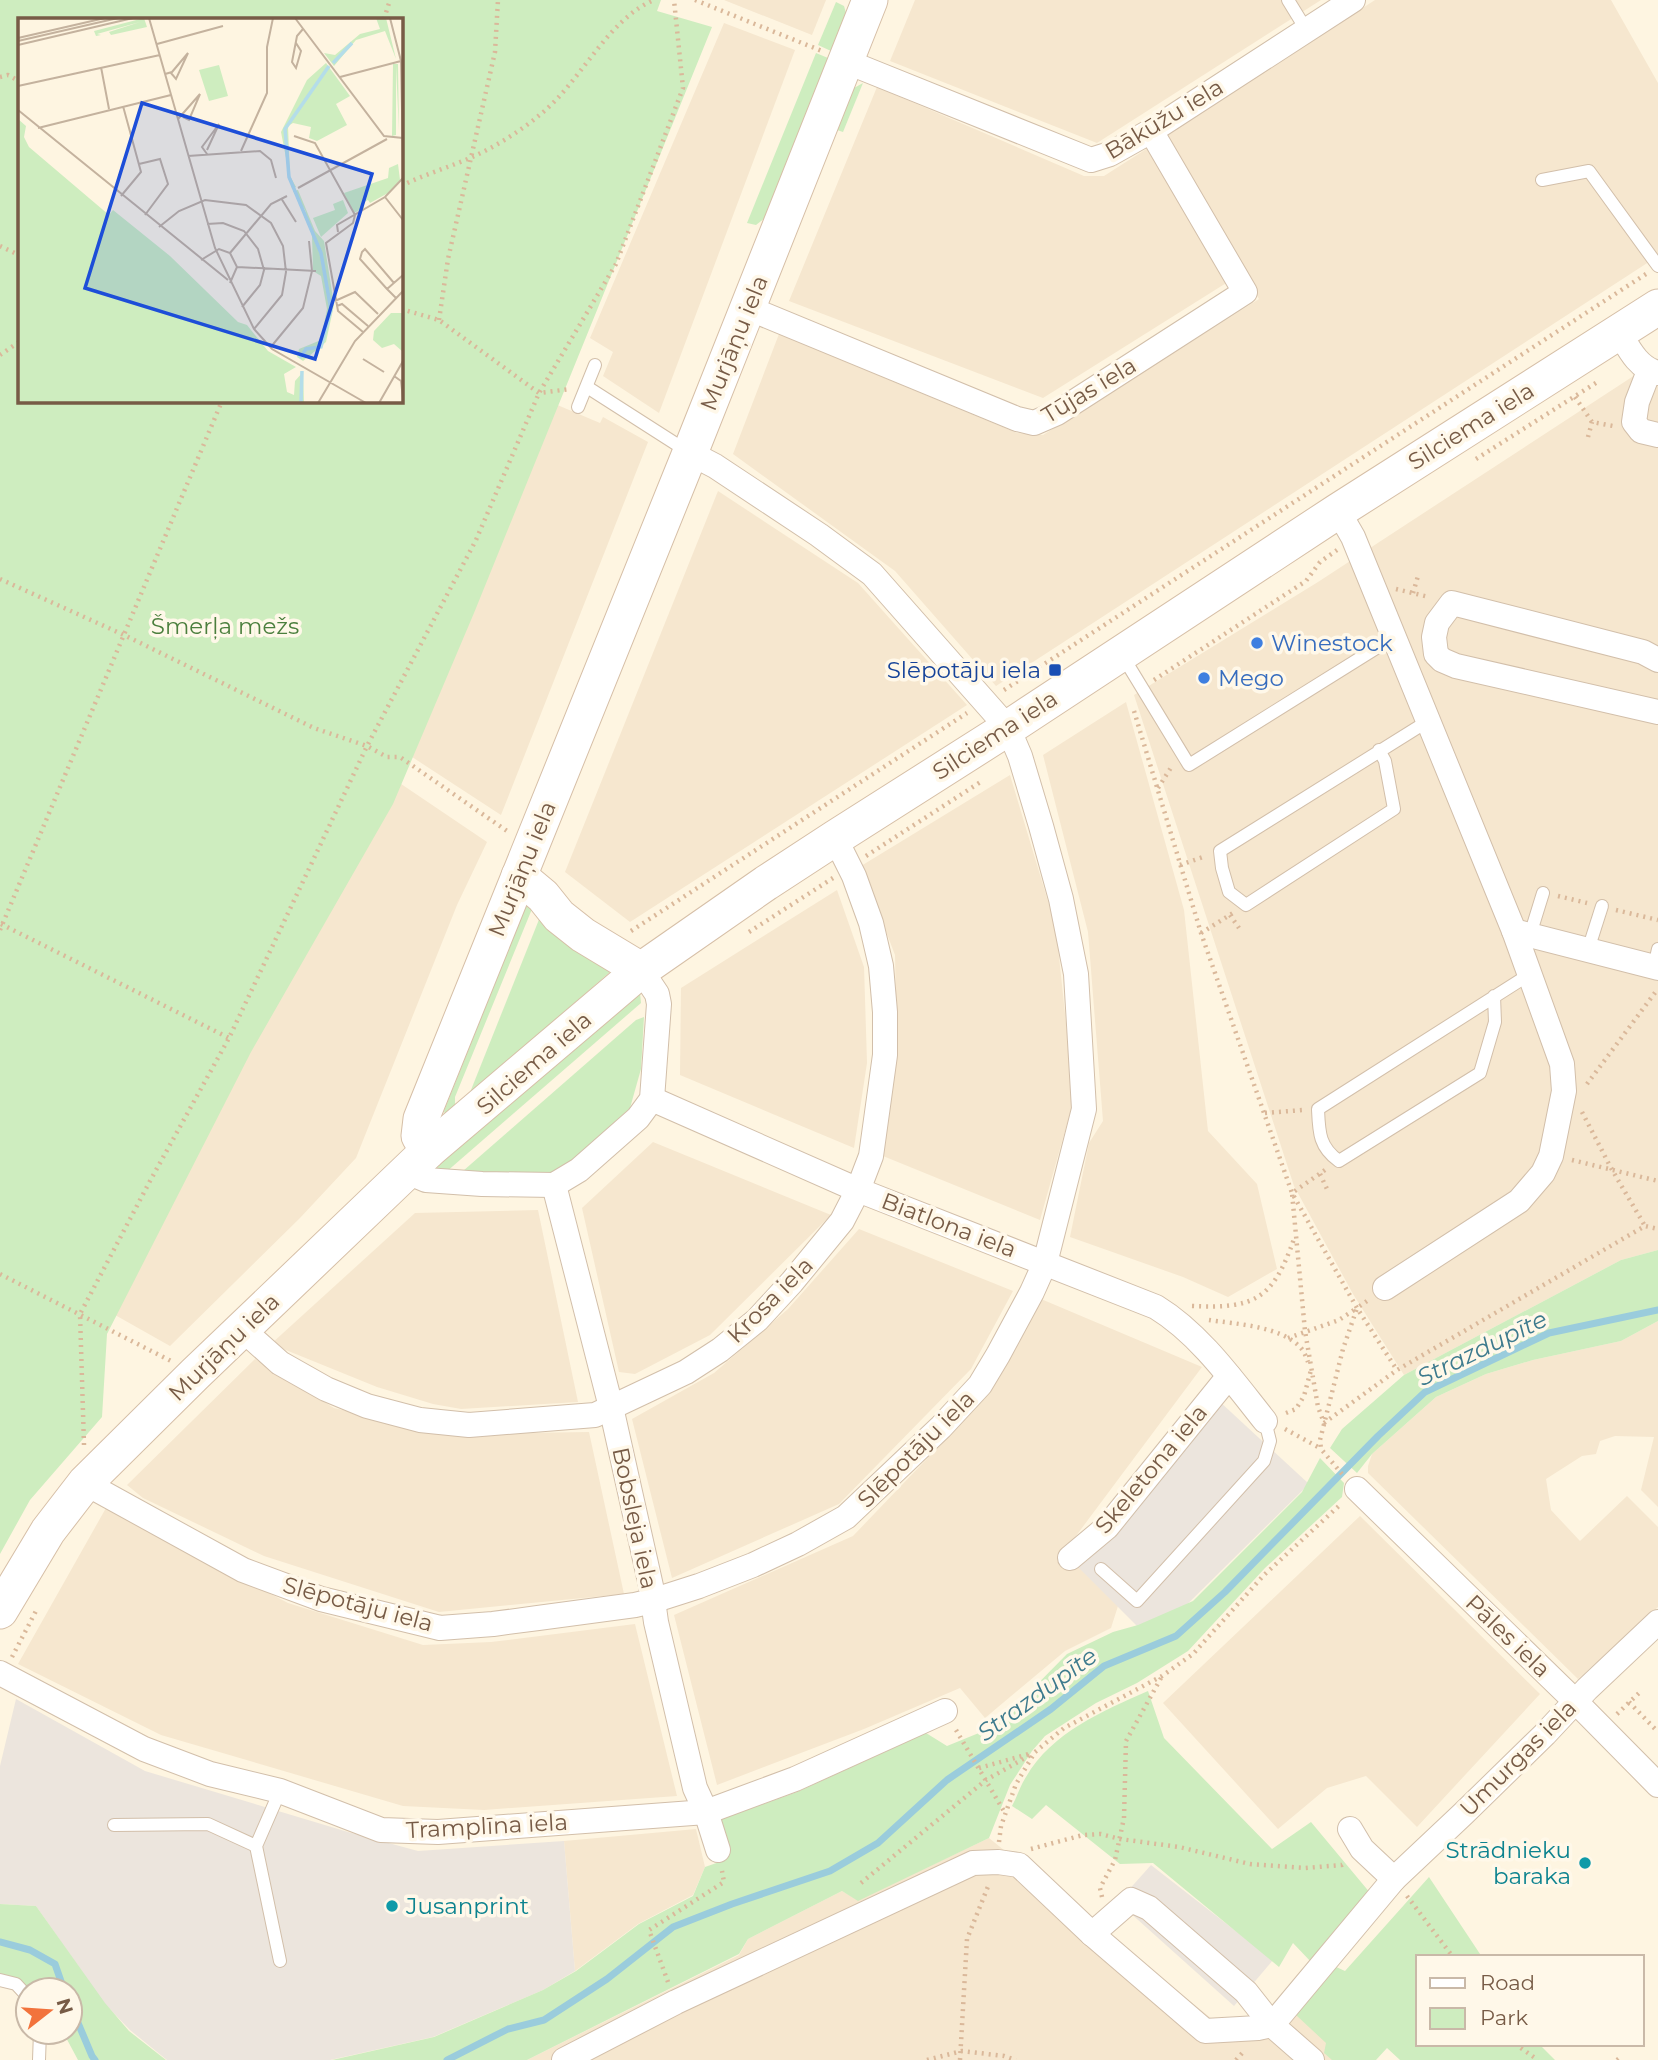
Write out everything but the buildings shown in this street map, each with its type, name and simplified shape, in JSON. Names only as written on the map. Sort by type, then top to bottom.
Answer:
[{"type":"street","name":"Murjāņu iela","points":[[0,1611],[48,1531],[85,1482],[418,1162],[421,1119],[870,0]]},
{"type":"street","name":"Bākūžu iela","points":[[845,61],[1091,160],[1110,154],[1151,131],[1353,0]]},
{"type":"street","name":"Tūjas iela","points":[[748,308],[1017,419],[1034,423],[1057,413],[1245,292],[1151,131]]},
{"type":"street","name":"Silciema iela","points":[[418,1162],[641,971],[755,890],[842,853],[1014,742],[1121,653],[1346,524],[1658,307]]},
{"type":"street","points":[[1619,332],[1634,358],[1654,372],[1637,402],[1634,422],[1642,431],[1658,435]]},
{"type":"street","name":"Slēpotāju iela","points":[[85,1482],[243,1570],[321,1598],[440,1628],[505,1623],[652,1601],[699,1586],[798,1544],[846,1517],[942,1427],[980,1385],[1032,1292],[1045,1263],[1084,1109],[1076,974],[1061,899],[1014,742],[986,702],[872,574],[819,535],[715,466],[690,453]]},
{"type":"street","points":[[1346,524],[1428,721],[1522,933],[1530,974],[1562,1064],[1570,1095],[1543,1173],[1519,1202],[1385,1289]]},
{"type":"street","points":[[1658,660],[1643,652],[1452,603],[1437,622],[1434,637],[1436,654],[1456,666],[1658,712]]},
{"type":"street","points":[[1405,665],[1436,654]]},
{"type":"street","name":"Krosa iela","points":[[242,1329],[280,1363],[326,1389],[367,1406],[419,1420],[469,1425],[595,1415],[686,1372],[720,1350],[757,1320],[842,1221],[858,1190],[870,1156],[886,1055],[881,966],[871,923],[842,853]]},
{"type":"street","points":[[418,1162],[426,1180],[554,1185],[579,1170],[638,1118],[652,1099],[659,1004],[657,994],[641,971],[583,935],[559,916],[543,896],[524,863]]},
{"type":"street","points":[[1522,933],[1657,968]]},
{"type":"street","name":"Biatlona iela","points":[[652,1099],[858,1190],[1156,1307],[1181,1313],[1265,1421]]},
{"type":"street","name":"Bobsleja iela","points":[[554,1185],[611,1407],[651,1586],[656,1622],[695,1788],[718,1850]]},
{"type":"street","name":"Skeletona iela","points":[[1069,1558],[1107,1527],[1229,1376]]},
{"type":"street","name":"Pāles iela","points":[[1357,1489],[1658,1785]]},
{"type":"street","name":"Umurgas iela","points":[[1272,2025],[1394,1878],[1658,1622]]},
{"type":"street","name":"Tramplīna iela","points":[[2,1673],[144,1749],[211,1773],[280,1791],[381,1830],[438,1832],[706,1812],[795,1779],[944,1711]]},
{"type":"street","points":[[1356,1839],[1394,1878]]},
{"type":"street","points":[[564,2060],[676,2002],[973,1863],[998,1862],[1018,1865],[1205,2031],[1272,2025]]},
{"type":"street","points":[[1091,1932],[1131,1900],[1149,1908],[1246,1992],[1272,2025],[1311,2060]]},
{"type":"lane","points":[[1288,0],[1307,31]]},
{"type":"lane","points":[[1542,180],[1589,171],[1653,269]]},
{"type":"lane","points":[[579,407],[595,365]]},
{"type":"lane","points":[[587,387],[690,453]]},
{"type":"lane","points":[[1121,653],[1189,765],[1394,637]]},
{"type":"lane","points":[[1379,750],[1385,761],[1394,809],[1246,905],[1229,892],[1220,851],[1379,750],[1428,721]]},
{"type":"lane","points":[[1522,933],[1543,893]]},
{"type":"lane","points":[[1588,950],[1602,906]]},
{"type":"lane","points":[[1494,996],[1495,1022],[1480,1073],[1339,1161],[1329,1154],[1320,1135],[1318,1110],[1494,996],[1530,974]]},
{"type":"lane","points":[[1101,1569],[1137,1601],[1264,1461],[1270,1441],[1265,1421]]},
{"type":"lane","points":[[280,1791],[256,1846],[280,1961]]},
{"type":"lane","points":[[114,1825],[208,1824],[256,1846]]},
{"type":"path","points":[[384,18],[390,0]]},
{"type":"path","points":[[439,320],[448,259],[495,52],[498,0]]},
{"type":"path","points":[[402,186],[470,158],[506,139],[543,112],[585,67],[609,34],[641,5],[654,0]]},
{"type":"path","points":[[85,1482],[80,1314],[229,1038],[367,746],[476,540],[539,393],[616,264],[683,88],[674,0]]},
{"type":"path","points":[[695,0],[845,61]]},
{"type":"path","points":[[0,77],[8,75],[18,80]]},
{"type":"path","points":[[0,246],[18,255]]},
{"type":"path","points":[[628,933],[1653,269]]},
{"type":"path","points":[[402,309],[439,320],[539,393],[587,387]]},
{"type":"path","points":[[0,355],[18,342]]},
{"type":"path","points":[[1575,397],[1592,422],[1621,428],[1634,422]]},
{"type":"path","points":[[222,402],[1,926],[229,1038]]},
{"type":"path","points":[[1588,437],[1592,422]]},
{"type":"path","points":[[1346,524],[1306,581],[1143,687],[1129,692],[1201,933],[1292,1193],[1357,1308],[1397,1370]]},
{"type":"path","points":[[1413,593],[1418,576]]},
{"type":"path","points":[[0,579],[124,635],[314,728],[367,746],[387,757],[400,757],[506,831],[524,863]]},
{"type":"path","points":[[1372,583],[1452,603]]},
{"type":"path","points":[[747,934],[842,853],[1014,742]]},
{"type":"path","points":[[1157,788],[1181,753]]},
{"type":"path","points":[[1180,866],[1220,851]]},
{"type":"path","points":[[1543,893],[1658,920]]},
{"type":"path","points":[[1201,933],[1246,905]]},
{"type":"path","points":[[1230,915],[1239,928]]},
{"type":"path","points":[[1645,1226],[1570,1095],[1657,968]]},
{"type":"path","points":[[1265,1113],[1318,1110]]},
{"type":"path","points":[[1551,1156],[1658,1181]]},
{"type":"path","points":[[1292,1193],[1339,1161]]},
{"type":"path","points":[[1320,1174],[1328,1189]]},
{"type":"path","points":[[1292,1193],[1305,1331],[1318,1407],[1324,1423]]},
{"type":"path","points":[[1324,1423],[1397,1370],[1645,1226],[1658,1228]]},
{"type":"path","points":[[1181,1313],[1250,1302],[1269,1290],[1284,1267],[1296,1235]]},
{"type":"path","points":[[0,1274],[195,1374]]},
{"type":"path","points":[[1288,1338],[1339,1320],[1385,1289]]},
{"type":"path","points":[[1321,1449],[1324,1423],[1343,1349],[1357,1308]]},
{"type":"path","points":[[1181,1313],[1258,1328],[1288,1338],[1302,1348],[1311,1368],[1304,1396],[1296,1409],[1265,1421]]},
{"type":"path","points":[[1265,1421],[1321,1449],[1333,1464]]},
{"type":"path","points":[[861,1883],[986,1780],[1035,1752],[1064,1728],[1162,1676],[1193,1654],[1264,1575],[1357,1489]]},
{"type":"path","points":[[2,1673],[41,1601]]},
{"type":"path","points":[[1091,1932],[1109,1908],[1103,1900],[1100,1888],[1115,1860],[1124,1818],[1126,1741],[1162,1676]]},
{"type":"path","points":[[1614,1717],[1639,1693]]},
{"type":"path","points":[[1629,1702],[1658,1732]]},
{"type":"path","points":[[944,1711],[1005,1814]]},
{"type":"path","points":[[978,1767],[1035,1752]]},
{"type":"path","points":[[960,2060],[967,1939],[998,1862],[1001,1826],[1005,1814],[1016,1784],[1035,1752]]},
{"type":"path","points":[[998,1862],[1035,1847],[1083,1835],[1101,1834],[1179,1847],[1250,1864],[1305,1868],[1342,1865],[1356,1839]]},
{"type":"path","points":[[669,1984],[649,1930],[724,1882],[718,1850]]},
{"type":"path","points":[[1394,1878],[1451,1955]]},
{"type":"path","points":[[1518,2046],[1538,2060]]},
{"type":"path","points":[[927,2060],[962,2051],[1016,2060]]},
{"type":"shaded area","points":[[724,0],[826,0],[812,35]]},
{"type":"shaded area","points":[[915,0],[1321,0],[1097,143],[890,61]]},
{"type":"shaded area","points":[[1375,0],[1611,0],[1658,83],[1658,256],[996,686],[895,571],[733,454],[779,334],[1017,433],[1043,435],[1259,299],[1165,136]]},
{"type":"shaded area","points":[[724,23],[795,50],[659,413],[603,376],[613,352],[590,338]]},
{"type":"shaded area","points":[[877,87],[1084,176],[1104,176],[1151,146],[1231,280],[1043,398],[789,301]]},
{"type":"shaded area","points":[[1658,360],[1658,1250],[1621,1260],[1404,1375],[1353,1294],[1294,1186],[1134,695],[1318,582]]},
{"type":"shaded area","points":[[555,404],[600,423],[603,417],[648,442],[501,815],[386,740]]},
{"type":"shaded area","points":[[718,491],[858,583],[967,705],[630,922],[565,872]]},
{"type":"shaded area","points":[[1126,702],[1184,910],[1208,1131],[1257,1184],[1277,1269],[1228,1297],[1183,1277],[1070,1237],[1089,1143],[1103,1121],[1088,932],[1043,755]]},
{"type":"shaded area","points":[[373,765],[487,842],[457,905],[356,1158],[300,1218],[170,1346],[108,1311]]},
{"type":"shaded area","points":[[1010,775],[1056,928],[1074,1099],[1040,1220],[883,1156],[897,1056],[895,955],[861,866]]},
{"type":"shaded area","points":[[837,890],[864,967],[867,1063],[854,1148],[680,1075],[681,988]]},
{"type":"shaded area","points":[[653,1142],[831,1215],[710,1335],[635,1374],[619,1372],[582,1208]]},
{"type":"shaded area","points":[[538,1210],[578,1402],[461,1409],[433,1404],[377,1387],[271,1344],[415,1213]]},
{"type":"shaded area","points":[[859,1229],[1013,1291],[971,1369],[839,1504],[672,1578],[632,1419],[714,1373],[788,1309]]},
{"type":"shaded area","points":[[1041,1299],[1202,1367],[1064,1552],[1118,1606],[1111,1628],[1065,1651],[985,1718],[960,1688],[864,1729],[717,1785],[674,1615],[853,1536],[989,1394]]},
{"type":"shaded area","points":[[1658,1321],[1658,1507],[1641,1490],[1654,1437],[1615,1436],[1600,1441],[1596,1454],[1582,1456],[1546,1479],[1551,1510],[1580,1541],[1627,1496],[1658,1527],[1658,1607],[1578,1679],[1368,1473],[1368,1466],[1372,1454],[1436,1397],[1486,1374],[1533,1360],[1621,1341]]},
{"type":"shaded area","points":[[255,1359],[334,1408],[446,1434],[589,1432],[624,1594],[439,1612],[264,1556],[143,1498],[127,1485]]},
{"type":"shaded area","points":[[1219,1401],[1309,1484],[1151,1640],[1078,1567]]},
{"type":"shaded area","points":[[106,1508],[288,1603],[423,1645],[491,1642],[635,1624],[677,1796],[484,1810],[403,1806],[161,1735],[18,1664]]},
{"type":"shaded area","points":[[1360,1516],[1540,1694],[1417,1827],[1366,1776],[1327,1788],[1278,1829],[1163,1703]]},
{"type":"shaded area","points":[[16,1699],[145,1771],[418,1851],[564,1841],[575,1971],[543,1990],[433,2037],[330,2060],[167,2060],[130,2030],[104,2003],[36,1906],[0,1904],[0,1766]]},
{"type":"shaded area","points":[[696,1829],[705,1867],[693,1895],[638,1924],[575,1971],[564,1841]]},
{"type":"shaded area","points":[[989,1838],[1212,2019],[1307,2013],[1358,2060],[527,2060],[739,1955],[748,1939],[842,1891],[858,1900]]},
{"type":"shaded area","points":[[1151,1865],[1273,1960],[1234,2006],[1118,1902]]},
{"type":"green space","name":"Šmerļa mežs","points":[[0,0],[661,0],[657,11],[712,27],[474,613],[393,804],[251,1052],[107,1334],[102,1417],[30,1500],[0,1554]]},
{"type":"green space","points":[[836,2],[844,6],[846,13],[831,51],[818,45]]},
{"type":"green space","points":[[816,53],[828,58],[765,218],[756,225],[747,223]]},
{"type":"green space","points":[[863,83],[843,132],[837,130],[854,88]]},
{"type":"green space","points":[[528,901],[532,909],[455,1097],[455,1106],[445,1115],[444,1111]]},
{"type":"green space","points":[[540,917],[607,963],[610,972],[469,1095]]},
{"type":"green space","points":[[640,993],[641,1003],[445,1173],[437,1173],[436,1167]]},
{"type":"green space","points":[[644,1017],[641,1069],[630,1108],[559,1173],[525,1178],[463,1171],[636,1020]]},
{"type":"green space","points":[[1658,1250],[1658,1321],[1621,1341],[1533,1360],[1486,1374],[1436,1397],[1372,1454],[1357,1473],[1330,1448],[1342,1429],[1404,1375],[1621,1260]]},
{"type":"green space","points":[[1320,1458],[1344,1483],[1342,1497],[1265,1568],[1188,1651],[1137,1683],[1096,1703],[1045,1736],[1010,1785],[989,1838],[858,1901],[842,1891],[748,1939],[739,1954],[527,2060],[332,2060],[434,2037],[543,1990],[576,1971],[639,1924],[693,1896],[705,1867],[725,1860],[716,1821],[797,1792],[926,1733],[947,1746],[996,1726],[1067,1654],[1113,1632],[1138,1625],[1193,1601],[1302,1492]]},
{"type":"green space","points":[[1148,1691],[1164,1738],[1272,1849],[1311,1822],[1371,1894],[1312,1963],[1293,1943],[1279,1967],[1153,1863],[1120,1864],[1046,1805],[1032,1819],[1012,1806],[1037,1761],[1064,1735]]},
{"type":"green space","points":[[1429,1877],[1481,1955],[1416,1955],[1416,2046],[1541,2046],[1555,2060],[1400,2060],[1387,2048],[1376,2060],[1332,2060],[1324,2053],[1326,2043],[1296,2015],[1334,1966],[1345,1971]]},
{"type":"green space","points":[[0,1904],[36,1906],[105,2003],[129,2031],[166,2060],[78,2060],[70,2046],[84,2046],[84,1976],[14,1976],[14,1985],[0,1980]]},
{"type":"waterway","name":"Strazdupīte","points":[[447,2060],[508,2029],[544,2020],[607,1979],[673,1927],[830,1871],[878,1843],[947,1780],[1051,1709],[1104,1666],[1176,1636],[1225,1592],[1378,1436],[1425,1392],[1549,1333],[1658,1310]]},
{"type":"waterway","name":"Strazdupīte","points":[[0,1942],[30,1950],[55,1964],[59,1976]]},
{"type":"waterway","name":"Strazdupīte","points":[[84,2037],[95,2060]]},
{"type":"place","name":"Winestock","points":[[1257,643]]},
{"type":"place","name":"Slēpotāju iela","points":[[1055,670]]},
{"type":"place","name":"Mego","points":[[1204,678]]},
{"type":"place","name":"Strādnieku baraka","points":[[1585,1863]]},
{"type":"place","name":"Jusanprint","points":[[392,1906]]}]
